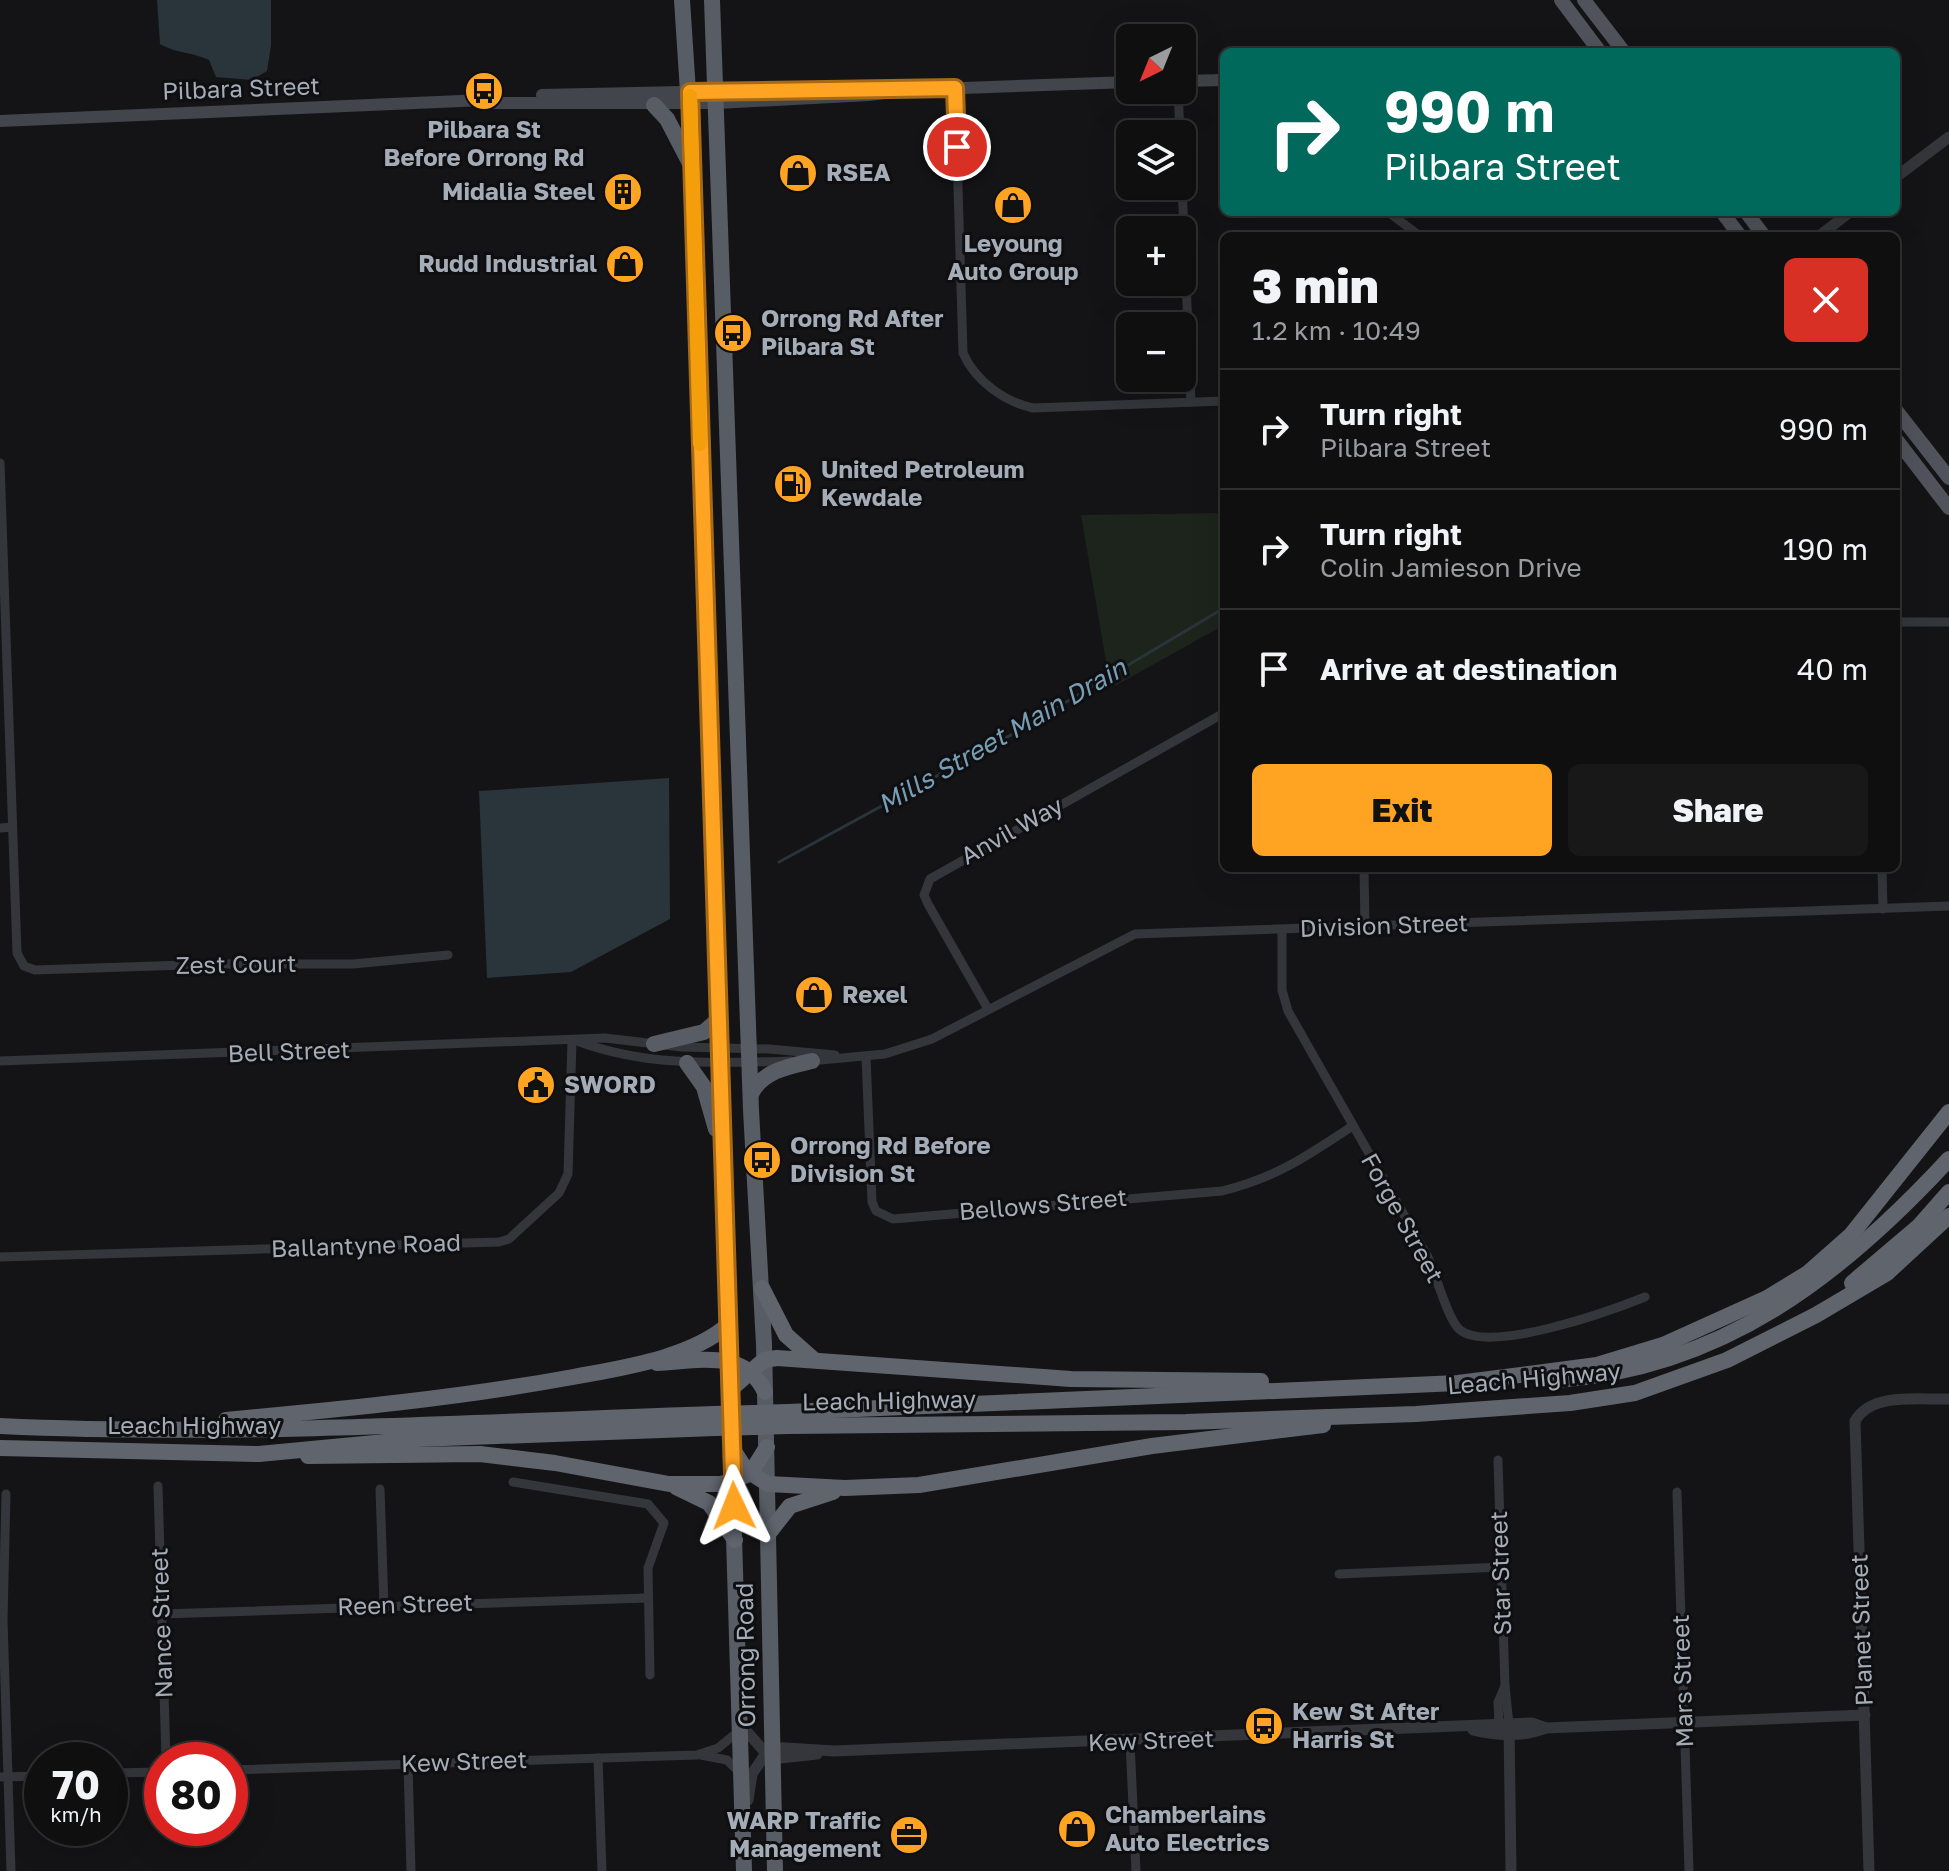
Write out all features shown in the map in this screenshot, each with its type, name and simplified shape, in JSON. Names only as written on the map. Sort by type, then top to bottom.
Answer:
[{"type":"highway","name":"Orrong Road","points":[[682,0],[693,168],[744,1870]]},
{"type":"highway","points":[[712,0],[751,1094],[762,1288],[757,1365],[731,1389]]},
{"type":"highway","points":[[654,105],[667,119],[693,168]]},
{"type":"highway","points":[[654,1044],[704,1032],[719,1019]]},
{"type":"highway","points":[[751,1094],[760,1081],[777,1071],[812,1061]]},
{"type":"highway","points":[[687,1063],[704,1087],[725,1173]]},
{"type":"highway","points":[[1484,1381],[1597,1365],[1663,1345],[1767,1298],[1827,1259],[1851,1235],[1949,1112]]},
{"type":"highway","points":[[1484,1381],[1584,1378],[1636,1367],[1701,1347],[1765,1316],[1816,1283],[1876,1235],[1949,1159]]},
{"type":"highway","points":[[1768,1340],[1882,1259],[1949,1192]]},
{"type":"highway","points":[[1768,1340],[1887,1273],[1949,1216]]},
{"type":"highway","points":[[762,1288],[786,1335],[813,1359]]},
{"type":"highway","points":[[634,1365],[713,1336],[729,1324]]},
{"type":"highway","name":"Leach Highway","points":[[788,1419],[1186,1422],[1416,1414],[1570,1403],[1635,1393],[1727,1360],[1768,1340]]},
{"type":"highway","points":[[113,1430],[367,1407],[516,1388],[634,1365],[729,1360],[757,1365],[813,1359],[1071,1379],[1374,1384]]},
{"type":"highway","name":"Orrong Road","points":[[757,1365],[765,1392],[767,1447],[769,1753],[775,1871]]},
{"type":"highway","name":"Leach Highway","points":[[0,1426],[113,1430],[788,1419],[1374,1384],[1484,1381]]},
{"type":"highway","points":[[732,1448],[750,1474],[768,1484],[845,1488],[919,1485],[1152,1446],[1416,1414]]},
{"type":"highway","name":"Leach Highway","points":[[0,1448],[259,1454],[417,1439],[714,1421]]},
{"type":"highway","points":[[259,1454],[328,1457],[480,1454],[555,1463],[669,1484],[733,1482],[750,1474],[767,1447]]},
{"type":"highway","points":[[669,1484],[709,1503],[735,1540]]},
{"type":"highway","points":[[768,1534],[790,1506],[845,1488]]},
{"type":"main road","points":[[1561,0],[1594,48]]},
{"type":"main road","points":[[1584,0],[1621,48]]},
{"type":"main road","points":[[1599,48],[1611,36]]},
{"type":"main road","points":[[1196,81],[1220,80]]},
{"type":"main road","name":"Pilbara Street","points":[[0,121],[484,100],[490,97],[690,98],[1116,82]]},
{"type":"main road","name":"Pilbara Street","points":[[484,100],[490,103],[654,105],[690,98]]},
{"type":"main road","points":[[1900,415],[1949,478]]},
{"type":"main road","points":[[1900,444],[1949,508]]},
{"type":"street","points":[[955,88],[963,353],[969,366],[1015,404],[1033,408],[1220,401]]},
{"type":"street","points":[[1900,174],[1949,137]]},
{"type":"street","points":[[1183,200],[1191,402]]},
{"type":"street","points":[[1393,216],[1415,232]]},
{"type":"street","points":[[1824,232],[1845,216]]},
{"type":"street","points":[[0,463],[4,686],[12,827],[0,828]]},
{"type":"street","points":[[1900,622],[1949,622]]},
{"type":"street","name":"Anvil Way","points":[[988,1009],[928,904],[924,895],[930,879],[1220,715]]},
{"type":"street","name":"Zest Court","points":[[12,827],[17,953],[24,966],[35,970],[215,964],[353,964],[448,955]]},
{"type":"street","points":[[1364,872],[1365,927]]},
{"type":"street","points":[[1882,872],[1883,909]]},
{"type":"street","name":"Division Street","points":[[750,1055],[866,1057],[932,1039],[1135,934],[1949,906]]},
{"type":"street","name":"Forge Street","points":[[1282,930],[1282,990],[1288,1011],[1351,1127],[1428,1257],[1442,1286],[1448,1312],[1460,1330],[1481,1336],[1500,1335],[1573,1324],[1645,1297]]},
{"type":"street","name":"Bell Street","points":[[0,1061],[409,1048],[502,1039],[574,1041],[605,1038],[721,1057]]},
{"type":"street","name":"Bell Street","points":[[574,1041],[602,1050],[687,1063],[721,1057]]},
{"type":"street","name":"Ballantyne Road","points":[[0,1257],[509,1239],[559,1193],[568,1174],[574,1041]]},
{"type":"street","points":[[721,1057],[750,1055]]},
{"type":"street","name":"Division Street","points":[[750,1055],[812,1061],[847,1057]]},
{"type":"street","name":"Bellows Street","points":[[866,1057],[872,1202],[876,1211],[893,1219],[1222,1191],[1258,1182],[1290,1168],[1351,1127]]},
{"type":"street","name":"Planet Street","points":[[1869,1871],[1855,1421],[1863,1408],[1878,1402],[1949,1399]]},
{"type":"street","name":"Star Street","points":[[1498,1460],[1505,1686],[1498,1702],[1505,1730],[1511,1871]]},
{"type":"street","points":[[513,1482],[648,1504],[664,1523],[649,1557],[650,1675]]},
{"type":"street","name":"Nance Street","points":[[158,1486],[166,1742]]},
{"type":"street","points":[[380,1489],[384,1606]]},
{"type":"street","name":"Mars Street","points":[[1677,1492],[1689,1871]]},
{"type":"street","points":[[6,1494],[4,1777],[11,1871]]},
{"type":"street","points":[[1339,1574],[1502,1567]]},
{"type":"street","name":"Reen Street","points":[[162,1614],[647,1598]]},
{"type":"street","name":"Kew Street","points":[[769,1753],[1505,1730],[1532,1723],[1546,1728],[1865,1715]]},
{"type":"street","points":[[742,1726],[769,1753],[752,1774],[744,1870]]},
{"type":"street","name":"Kew Street","points":[[697,1755],[718,1748],[742,1726]]},
{"type":"street","points":[[1130,1742],[1136,1871]]},
{"type":"street","name":"Kew Street","points":[[248,1769],[697,1755],[727,1760],[743,1777]]},
{"type":"street","points":[[598,1758],[602,1871]]},
{"type":"street","points":[[408,1764],[411,1871]]},
{"type":"street","points":[[4,1777],[24,1776]]},
{"type":"shaded area","points":[[157,0],[271,0],[271,46],[267,71],[252,80],[216,77],[209,60],[160,44]]},
{"type":"shaded area","points":[[1220,513],[1220,627],[1115,686],[1108,673],[1081,515]]},
{"type":"shaded area","points":[[669,778],[670,919],[571,972],[487,978],[479,791]]},
{"type":"waterway","name":"Mills Street Main Drain","points":[[779,862],[999,742],[1220,610]]},
{"type":"slow traffic","points":[[690,96],[700,444]]},
{"type":"place","name":"Pilbara St Before Orrong Rd","points":[[484,91]]},
{"type":"place","name":"RSEA","points":[[798,173]]},
{"type":"place","name":"Midalia Steel","points":[[623,192]]},
{"type":"place","name":"Leyoung Auto Group","points":[[1013,205]]},
{"type":"place","name":"Rudd Industrial","points":[[625,264]]},
{"type":"place","name":"Orrong Rd After Pilbara St","points":[[733,333]]},
{"type":"place","name":"United Petroleum Kewdale","points":[[793,484]]},
{"type":"place","name":"Rexel","points":[[814,995]]},
{"type":"place","name":"SWORD","points":[[536,1085]]},
{"type":"place","name":"Orrong Rd Before Division St","points":[[762,1160]]},
{"type":"place","name":"Kew St After Harris St","points":[[1264,1726]]},
{"type":"place","name":"Chamberlains Auto Electrics","points":[[1077,1829]]},
{"type":"place","name":"WARP Traffic Management","points":[[909,1835]]},
{"type":"route","points":[[734,1506],[690,92],[955,88],[957,147]]}]
